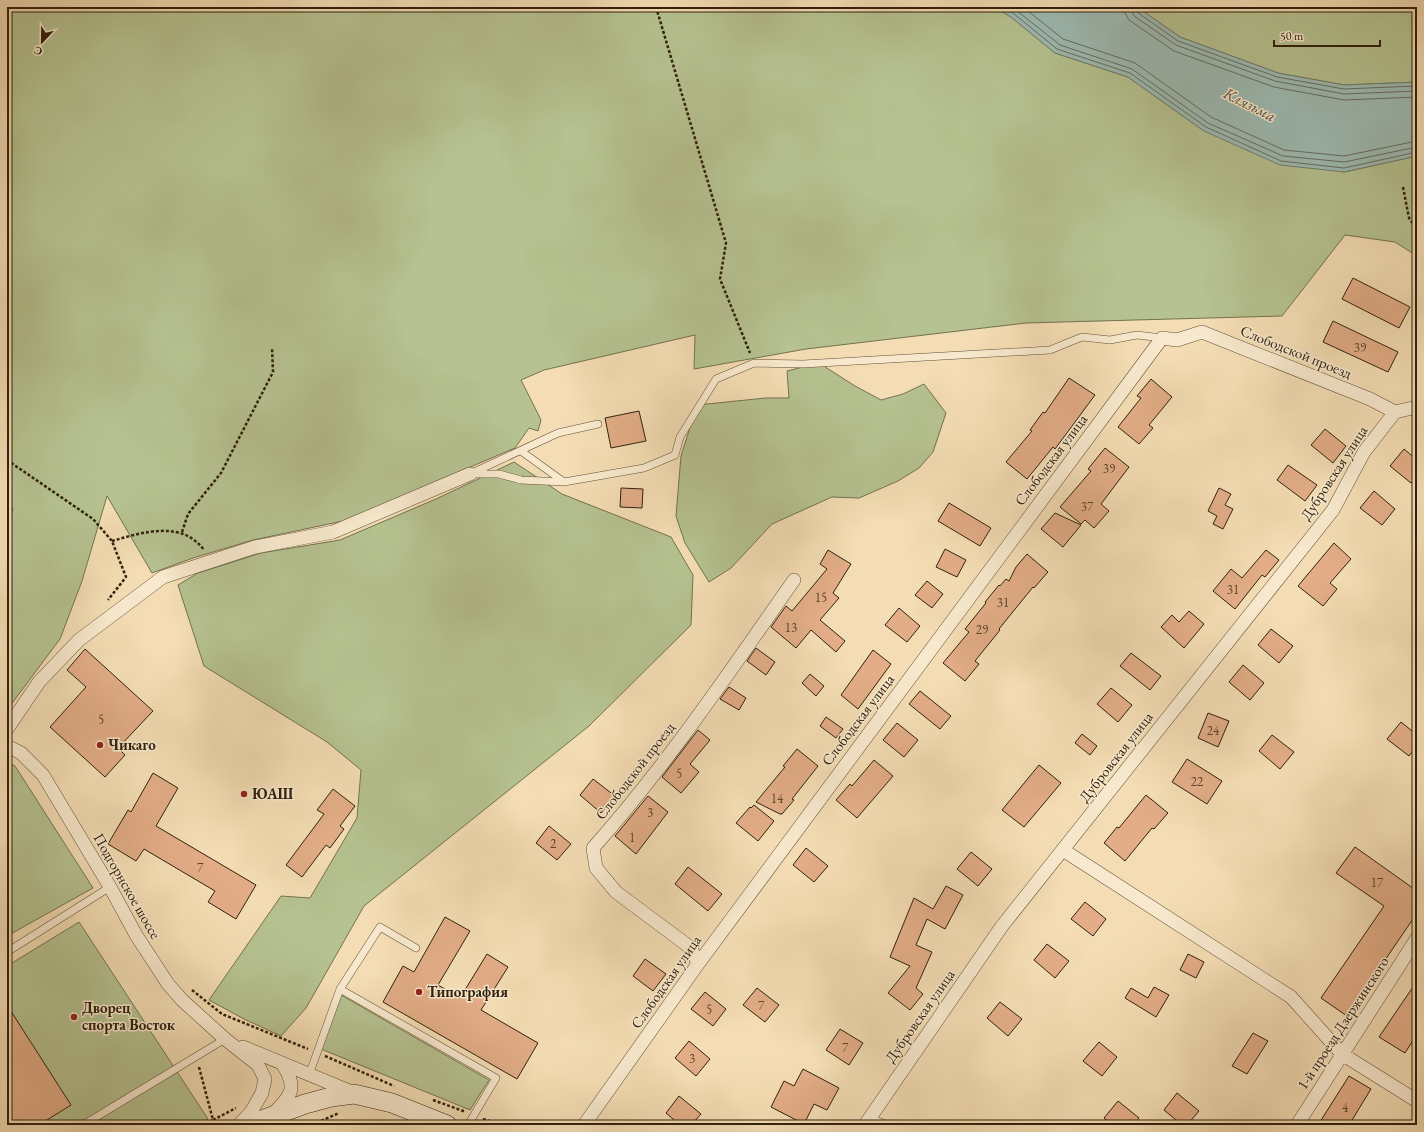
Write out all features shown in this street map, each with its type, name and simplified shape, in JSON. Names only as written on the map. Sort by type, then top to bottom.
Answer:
[{"type":"main road","points":[[248,1125],[305,1104],[331,1097],[354,1094],[392,1103],[448,1125]]},
{"type":"street","name":"Слободской проезд","points":[[1162,338],[1178,340],[1202,332],[1370,399],[1395,412]]},
{"type":"street","name":"Слободская улица","points":[[584,1125],[698,964],[1162,338]]},
{"type":"street","points":[[1395,412],[1417,407]]},
{"type":"street","name":"Дубровская улица","points":[[867,1122],[1002,926],[1333,510],[1364,452],[1395,412]]},
{"type":"street","points":[[7,729],[39,682],[79,640],[163,576],[255,547],[332,532],[470,474]]},
{"type":"street","name":"Слободской проезд","points":[[698,964],[691,948],[616,892],[596,868],[593,848],[659,766],[720,686],[794,580]]},
{"type":"street","name":"Подгорнское шоссе","points":[[7,746],[21,753],[43,775],[110,887],[136,935],[168,984],[182,1000],[225,1039]]},
{"type":"street","points":[[1063,850],[1291,997],[1342,1054],[1417,1101]]},
{"type":"street","name":"1-й проезд Дзержинского","points":[[1297,1125],[1417,938]]},
{"type":"street","points":[[225,1039],[354,1094]]},
{"type":"street","points":[[225,1039],[258,1065],[264,1079],[262,1093],[251,1112],[239,1125]]},
{"type":"street","points":[[269,1118],[291,1093],[291,1079],[283,1065]]},
{"type":"lane","points":[[470,474],[498,474],[521,480],[564,482],[644,468],[674,455],[680,437],[716,379],[754,363],[803,364],[1050,350],[1082,337],[1110,340],[1137,336],[1162,338]]},
{"type":"lane","points":[[470,474],[558,433],[598,424]]},
{"type":"lane","points":[[521,451],[564,482]]},
{"type":"lane","points":[[7,952],[110,887]]},
{"type":"lane","points":[[308,1075],[340,989],[380,927],[416,948]]},
{"type":"lane","points":[[340,989],[496,1078],[468,1125]]},
{"type":"lane","points":[[83,1125],[225,1039]]},
{"type":"lane","points":[[867,1122],[888,1125]]},
{"type":"path","points":[[656,7],[726,243],[720,279],[754,363]]},
{"type":"path","points":[[1403,187],[1409,218],[1417,229]]},
{"type":"path","points":[[182,532],[188,514],[221,472],[273,372],[272,348]]},
{"type":"path","points":[[7,460],[93,519],[112,541],[126,577],[107,602]]},
{"type":"path","points":[[112,541],[147,531],[182,532],[200,544],[212,561]]},
{"type":"path","points":[[190,989],[222,1014],[402,1088]]},
{"type":"path","points":[[196,1056],[213,1120]]},
{"type":"path","points":[[430,1099],[502,1125]]},
{"type":"path","points":[[204,1125],[240,1106]]},
{"type":"path","points":[[312,1125],[341,1112]]},
{"type":"green space","points":[[7,7],[994,7],[1011,17],[1055,53],[1128,77],[1204,131],[1344,172],[1417,156],[1417,256],[1395,242],[1345,235],[1282,316],[1026,323],[806,349],[694,369],[695,335],[544,370],[521,380],[541,420],[538,431],[529,428],[515,448],[343,521],[253,540],[193,558],[152,573],[107,496],[82,581],[60,639],[7,710],[7,534],[13,508],[7,507]]},
{"type":"green space","points":[[1137,7],[1417,7],[1417,82],[1344,85],[1278,73],[1180,37]]},
{"type":"green space","points":[[819,363],[855,386],[881,400],[903,394],[924,384],[946,413],[933,452],[919,468],[898,481],[859,498],[832,497],[772,524],[731,568],[709,582],[685,543],[676,516],[681,456],[697,405],[766,398],[789,398],[787,371]]},
{"type":"green space","points":[[514,462],[562,494],[671,537],[693,575],[691,625],[589,726],[364,906],[306,1008],[281,1036],[244,1019],[209,1000],[281,896],[310,898],[357,818],[361,770],[327,742],[204,666],[178,585],[198,573],[261,553],[340,540],[436,499]]},
{"type":"green space","points":[[7,763],[15,766],[93,888],[7,936]]},
{"type":"green space","name":"Дворец спорта Восток","points":[[79,922],[208,1119],[195,1125],[7,1125],[7,966]]},
{"type":"green space","points":[[341,995],[489,1080],[470,1110],[321,1049]]},
{"type":"water","name":"Клязьма","points":[[994,7],[1137,7],[1180,37],[1278,73],[1344,85],[1417,82],[1417,156],[1344,172],[1280,165],[1204,131],[1128,77],[1055,53],[1011,17]]},
{"type":"building","points":[[1353,278],[1410,307],[1399,328],[1342,299]]},
{"type":"building","points":[[1333,321],[1398,352],[1388,372],[1323,342]]},
{"type":"building","points":[[1069,378],[1095,395],[1055,449],[1053,447],[1027,479],[1006,462],[1032,431],[1030,430],[1043,412],[1045,413]]},
{"type":"building","points":[[1151,379],[1172,397],[1149,425],[1153,428],[1139,444],[1118,427],[1141,398],[1137,396]]},
{"type":"building","points":[[639,411],[646,441],[611,448],[605,418]]},
{"type":"building","points":[[1325,429],[1346,446],[1333,463],[1311,445]]},
{"type":"building","points":[[1105,448],[1129,467],[1101,504],[1109,511],[1094,528],[1085,520],[1081,524],[1060,507],[1091,471],[1088,469]]},
{"type":"building","points":[[1404,449],[1417,460],[1417,476],[1411,483],[1390,466]]},
{"type":"building","points":[[1288,465],[1317,485],[1305,501],[1277,480]]},
{"type":"building","points":[[621,488],[643,489],[642,508],[620,507]]},
{"type":"building","points":[[1219,488],[1231,494],[1225,505],[1233,509],[1223,529],[1213,524],[1217,516],[1208,511]]},
{"type":"building","points":[[1374,491],[1395,509],[1382,525],[1360,508]]},
{"type":"building","points":[[949,503],[991,528],[980,546],[938,521]]},
{"type":"building","points":[[1055,513],[1081,525],[1063,547],[1041,529]]},
{"type":"building","points":[[1334,543],[1351,559],[1330,583],[1337,589],[1323,606],[1298,586]]},
{"type":"building","points":[[945,549],[966,560],[957,577],[936,567]]},
{"type":"building","points":[[828,550],[851,564],[833,593],[839,598],[820,620],[845,641],[836,652],[811,630],[796,648],[771,627],[786,606],[792,611],[827,569],[820,564]]},
{"type":"building","points":[[1266,550],[1279,560],[1265,577],[1262,575],[1235,609],[1213,591],[1231,569],[1242,578]]},
{"type":"building","points":[[1027,554],[1048,572],[1034,588],[1033,587],[999,629],[1000,630],[975,661],[979,664],[965,681],[943,663],[969,632],[965,629],[986,603],[985,602],[999,585],[1000,586],[1006,579],[1009,581],[1016,567]]},
{"type":"building","points":[[927,581],[943,594],[932,608],[915,595]]},
{"type":"building","points":[[899,608],[920,626],[907,642],[885,625]]},
{"type":"building","points":[[1189,611],[1204,624],[1184,648],[1161,627],[1172,615],[1179,622]]},
{"type":"building","points":[[1271,629],[1293,646],[1279,663],[1258,645]]},
{"type":"building","points":[[756,648],[775,662],[766,675],[747,661]]},
{"type":"building","points":[[85,649],[153,711],[118,748],[125,755],[105,777],[50,727],[86,687],[67,670]]},
{"type":"building","points":[[873,650],[891,664],[858,709],[841,695]]},
{"type":"building","points":[[1131,653],[1161,676],[1150,690],[1120,666]]},
{"type":"building","points":[[1243,665],[1264,683],[1250,700],[1229,682]]},
{"type":"building","points":[[810,674],[824,686],[816,696],[802,683]]},
{"type":"building","points":[[729,687],[746,698],[739,710],[720,699]]},
{"type":"building","points":[[1111,688],[1132,705],[1118,722],[1097,704]]},
{"type":"building","points":[[920,691],[951,716],[940,729],[909,704]]},
{"type":"building","points":[[1208,713],[1229,721],[1218,747],[1198,738]]},
{"type":"building","points":[[826,717],[843,729],[836,738],[820,726]]},
{"type":"building","points":[[1401,722],[1417,735],[1417,746],[1409,756],[1387,739]]},
{"type":"building","points":[[897,723],[918,740],[904,757],[883,740]]},
{"type":"building","points":[[698,730],[710,740],[690,764],[699,772],[681,793],[662,777]]},
{"type":"building","points":[[1082,734],[1097,746],[1090,755],[1075,743]]},
{"type":"building","points":[[1272,735],[1294,752],[1280,769],[1259,751]]},
{"type":"building","points":[[797,749],[818,766],[792,799],[794,800],[782,814],[780,814],[756,802],[785,767],[783,766]]},
{"type":"building","points":[[1187,759],[1222,781],[1207,804],[1172,782]]},
{"type":"building","points":[[874,760],[893,776],[857,818],[836,800],[850,784],[852,786]]},
{"type":"building","points":[[1039,765],[1061,783],[1024,827],[1002,810]]},
{"type":"building","points":[[153,773],[178,788],[156,826],[256,885],[236,919],[208,902],[215,891],[144,849],[136,861],[108,844],[128,810],[131,812]]},
{"type":"building","points":[[593,779],[615,796],[601,813],[580,795]]},
{"type":"building","points":[[333,789],[355,806],[340,826],[344,829],[330,848],[326,845],[302,877],[286,865],[324,814],[317,810]]},
{"type":"building","points":[[1146,795],[1168,813],[1154,829],[1152,828],[1125,861],[1104,843],[1117,827],[1119,828]]},
{"type":"building","points":[[648,796],[668,812],[636,854],[615,836]]},
{"type":"building","points":[[754,805],[774,821],[758,841],[736,823],[750,807],[751,808]]},
{"type":"building","points":[[549,826],[571,844],[557,860],[536,843]]},
{"type":"building","points":[[1355,847],[1417,891],[1417,913],[1347,1016],[1321,998],[1384,906],[1336,873]]},
{"type":"building","points":[[806,848],[828,866],[814,882],[793,865]]},
{"type":"building","points":[[971,852],[992,869],[978,886],[957,869]]},
{"type":"building","points":[[688,867],[722,894],[708,911],[675,884]]},
{"type":"building","points":[[946,886],[963,895],[945,929],[927,919],[916,945],[932,952],[916,988],[923,994],[910,1010],[888,993],[910,966],[890,957],[914,898],[933,909]]},
{"type":"building","points":[[1085,902],[1106,919],[1093,936],[1071,919]]},
{"type":"building","name":"Типография","points":[[445,917],[470,931],[438,985],[460,998],[487,954],[508,967],[481,1010],[538,1043],[517,1079],[383,1002],[403,966],[414,972]]},
{"type":"building","points":[[1047,944],[1069,961],[1055,978],[1034,960]]},
{"type":"building","points":[[1188,954],[1204,962],[1196,978],[1180,970]]},
{"type":"building","points":[[645,959],[666,974],[653,991],[633,976]]},
{"type":"building","points":[[1417,981],[1417,1034],[1405,1053],[1379,1037]]},
{"type":"building","points":[[1154,987],[1169,995],[1156,1017],[1125,998],[1131,988],[1148,998]]},
{"type":"building","points":[[757,988],[779,1005],[765,1022],[743,1005]]},
{"type":"building","points":[[705,992],[726,1009],[713,1026],[691,1009]]},
{"type":"building","points":[[1000,1002],[1022,1019],[1008,1036],[987,1018]]},
{"type":"building","points":[[7,1005],[71,1105],[39,1125],[7,1125]]},
{"type":"building","points":[[840,1029],[863,1043],[849,1065],[826,1050]]},
{"type":"building","points":[[1253,1033],[1268,1041],[1247,1074],[1232,1066]]},
{"type":"building","points":[[689,1041],[710,1059],[696,1076],[675,1058]]},
{"type":"building","points":[[1099,1042],[1117,1057],[1102,1076],[1083,1061]]},
{"type":"building","points":[[803,1069],[839,1088],[827,1110],[814,1104],[804,1124],[771,1107],[784,1081],[794,1086]]},
{"type":"building","points":[[1349,1076],[1371,1089],[1349,1125],[1318,1125]]},
{"type":"building","points":[[1177,1093],[1199,1111],[1187,1125],[1182,1125],[1164,1110]]},
{"type":"building","points":[[679,1096],[701,1114],[691,1125],[680,1125],[666,1113]]},
{"type":"building","points":[[1118,1101],[1139,1118],[1133,1125],[1113,1125],[1104,1118]]},
{"type":"place","name":"Чикаго","points":[[100,745]]},
{"type":"place","name":"ЮАШ","points":[[244,794]]},
{"type":"place","name":"Типография","points":[[419,992]]},
{"type":"place","name":"Дворец спорта Восток","points":[[74,1017]]}]
